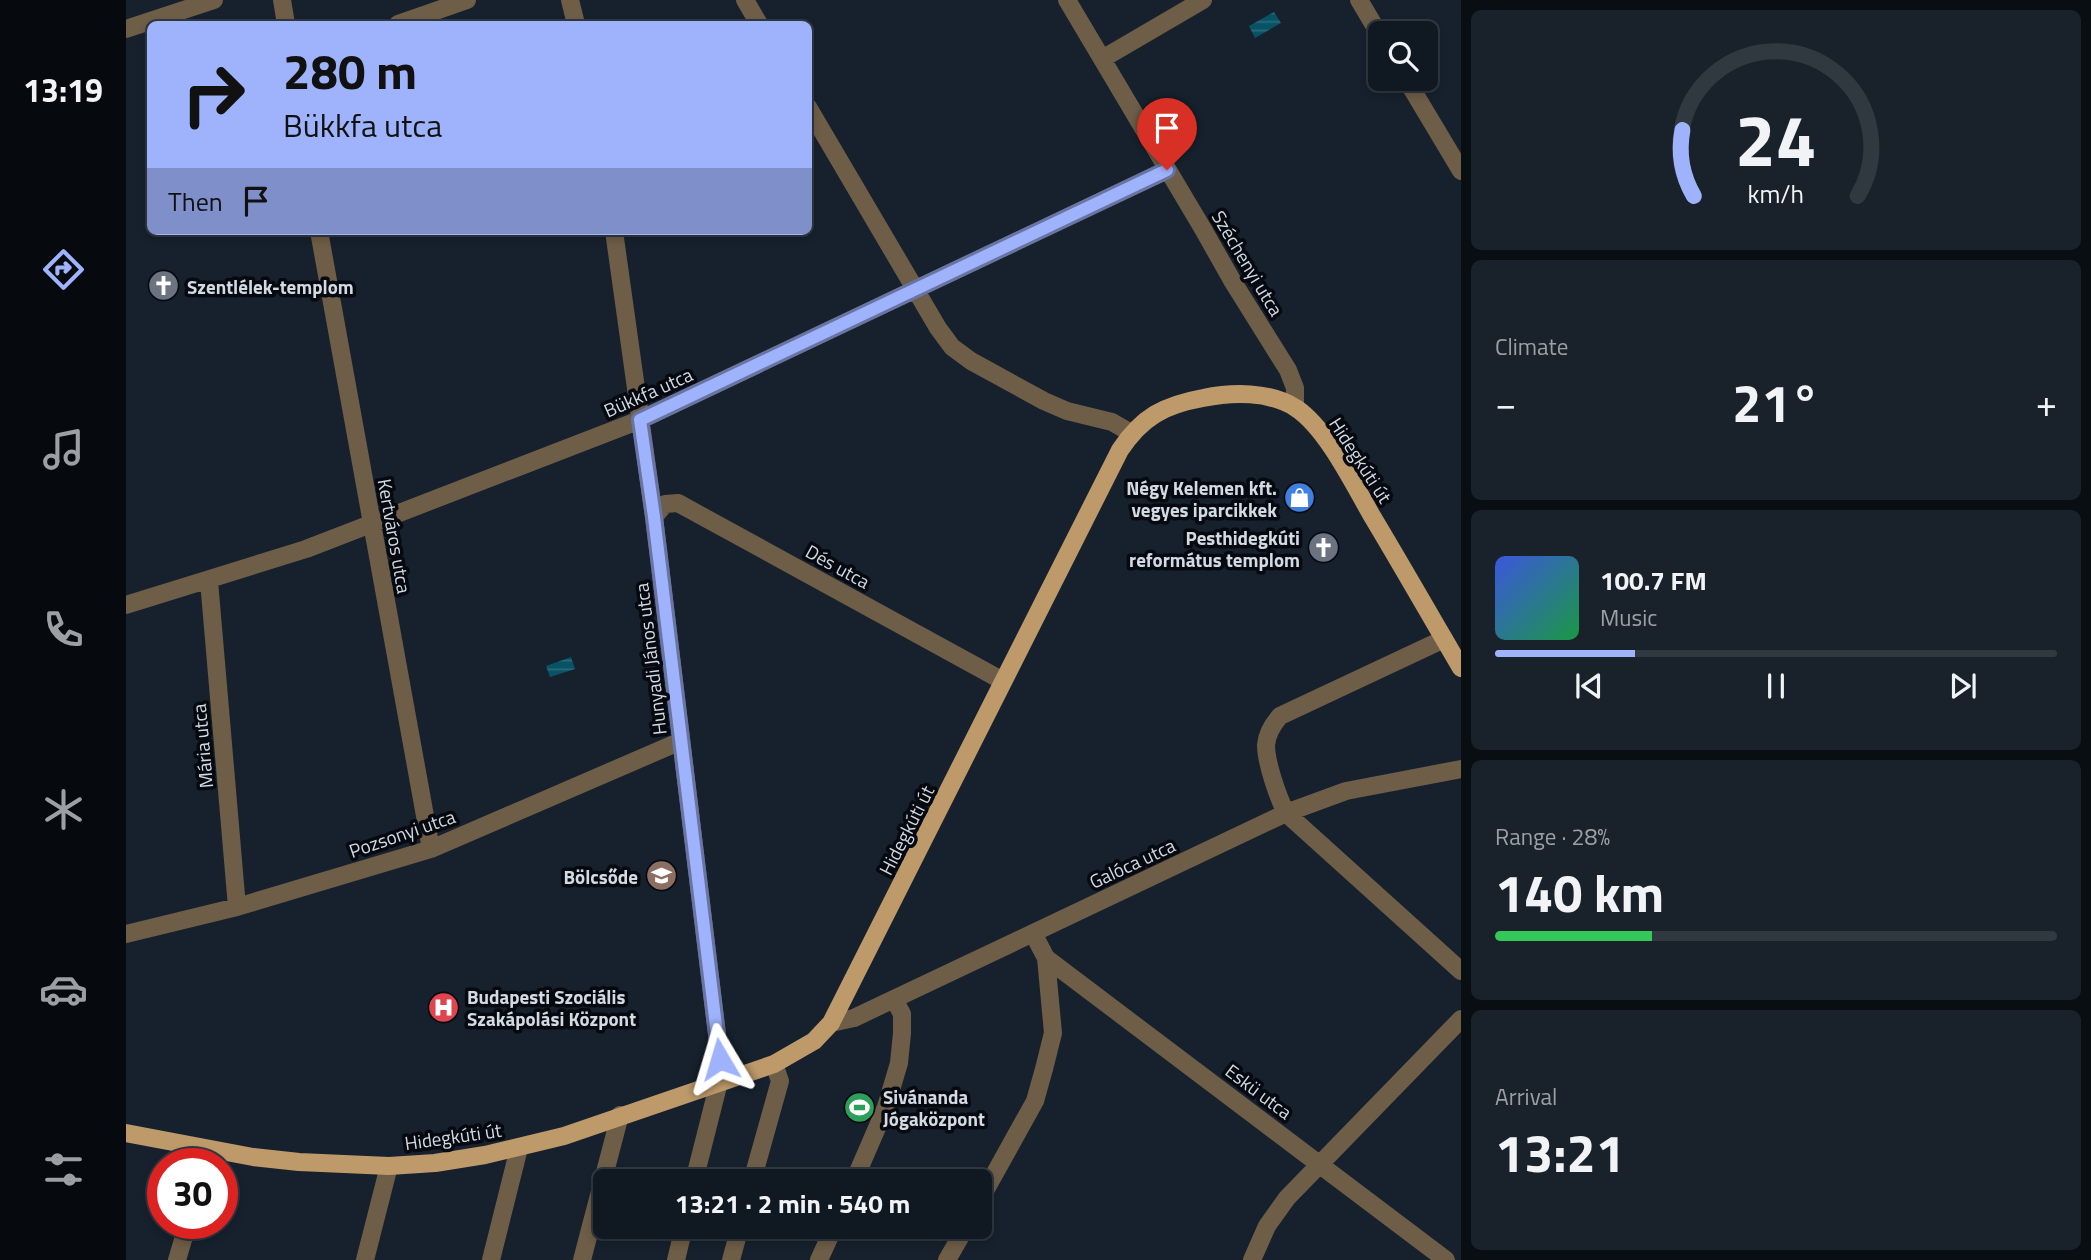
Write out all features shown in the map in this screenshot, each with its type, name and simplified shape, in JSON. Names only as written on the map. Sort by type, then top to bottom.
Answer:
[{"type":"main road","name":"Hidegkúti út","points":[[238,1157],[389,1166],[435,1163],[519,1148],[564,1136],[774,1064],[814,1041],[831,1023],[948,793],[996,677],[1120,450],[1143,421],[1172,405],[1215,396],[1258,395],[1274,398],[1295,408],[1310,421],[1335,453],[1461,668]]},
{"type":"main road","name":"Hidegkúti út","points":[[126,1133],[178,1148]]},
{"type":"street","points":[[150,21],[214,0]]},
{"type":"street","points":[[282,0],[286,21]]},
{"type":"street","points":[[407,21],[467,0]]},
{"type":"street","points":[[570,0],[575,21]]},
{"type":"street","points":[[745,0],[757,21]]},
{"type":"street","name":"Széchenyi utca","points":[[1067,0],[1288,370],[1295,388],[1295,408]]},
{"type":"street","points":[[1102,59],[1203,0]]},
{"type":"street","points":[[1359,0],[1371,21]]},
{"type":"street","points":[[126,29],[147,22]]},
{"type":"street","points":[[1413,91],[1461,171]]},
{"type":"street","points":[[812,114],[938,328],[953,347],[971,361],[1044,401],[1067,411],[1112,422],[1131,433]]},
{"type":"street","name":"Bükkfa utca","points":[[126,605],[306,549],[640,420],[1167,170]]},
{"type":"street","name":"Kertváros utca","points":[[320,235],[431,849]]},
{"type":"street","name":"Hunyadi János utca","points":[[615,235],[654,517],[720,1059],[719,1082],[697,1169]]},
{"type":"street","name":"Dés utca","points":[[654,517],[665,504],[678,503],[996,677]]},
{"type":"street","name":"Mária utca","points":[[209,581],[237,907]]},
{"type":"street","points":[[1444,639],[1280,716],[1271,727],[1266,743],[1286,813],[1461,971]]},
{"type":"street","name":"Pozsonyi utca","points":[[126,934],[237,907],[431,849],[681,741]]},
{"type":"street","name":"Galóca utca","points":[[831,1023],[854,1018],[1286,813],[1346,791],[1461,769]]},
{"type":"street","points":[[992,1178],[1035,1101],[1052,1033],[1046,958],[1033,933]]},
{"type":"street","name":"Eskü utca","points":[[1046,958],[1446,1260]]},
{"type":"street","points":[[858,1169],[886,1107],[898,1063],[902,1014],[894,999]]},
{"type":"street","points":[[1252,1260],[1268,1226],[1287,1198],[1461,1019]]},
{"type":"street","points":[[755,1169],[780,1081],[774,1064]]},
{"type":"street","points":[[582,1260],[620,1115]]},
{"type":"street","points":[[491,1260],[519,1148]]},
{"type":"street","points":[[365,1260],[389,1166]]},
{"type":"street","points":[[177,1260],[183,1239]]},
{"type":"street","points":[[676,1260],[681,1239]]},
{"type":"street","points":[[731,1260],[737,1239]]},
{"type":"street","points":[[819,1260],[829,1239]]},
{"type":"street","points":[[947,1260],[959,1239]]},
{"type":"water","points":[[1274,12],[1281,23],[1255,38],[1249,26]]},
{"type":"water","points":[[571,657],[575,669],[550,677],[546,666]]},
{"type":"place","name":"Szentlélek-templom","points":[[164,286]]},
{"type":"place","name":"Négy Kelemen kft. vegyes iparcikkek","points":[[1300,498]]},
{"type":"place","name":"Pesthidegkúti református templom","points":[[1323,548]]},
{"type":"place","name":"Bölcsőde","points":[[661,876]]},
{"type":"place","name":"Budapesti Szociális Szakápolási Központ","points":[[444,1007]]},
{"type":"place","name":"Sivánanda Jógaközpont","points":[[860,1107]]},
{"type":"route","points":[[720,1059],[640,420],[1167,170]]}]
